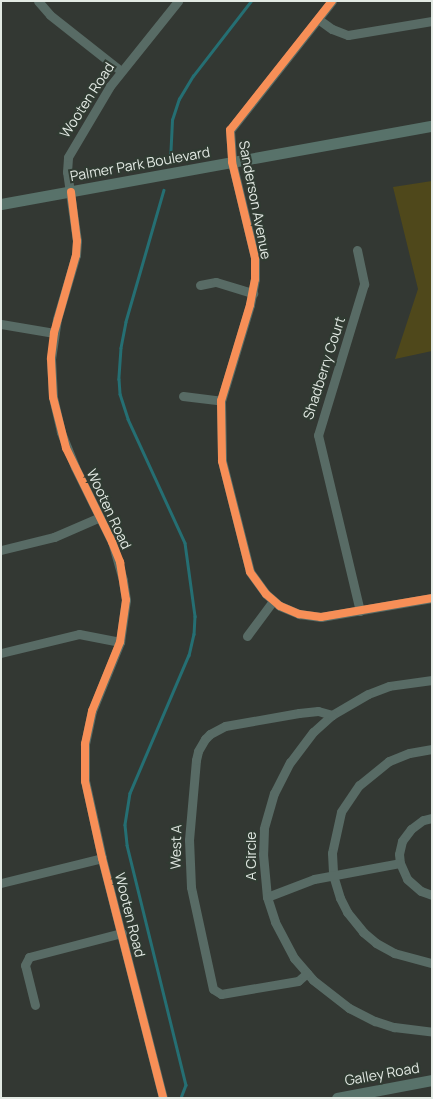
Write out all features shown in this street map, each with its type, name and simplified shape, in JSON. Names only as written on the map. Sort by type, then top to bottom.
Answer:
[{"type":"main road","name":"Palmer Park Boulevard","points":[[1,204],[432,126]]},
{"type":"main road","name":"Galley Road","points":[[337,1098],[432,1080]]},
{"type":"street","points":[[38,1],[50,15],[121,72]]},
{"type":"street","name":"Wooten Road","points":[[163,1098],[88,797],[84,744],[92,711],[120,642],[126,600],[123,580],[112,542],[69,454],[56,415],[51,378],[54,333],[76,255],[77,227],[67,165],[71,150],[96,105],[178,1]]},
{"type":"street","name":"Sanderson Avenue","points":[[273,601],[254,580],[243,550],[222,461],[221,401],[254,293],[255,258],[232,162],[229,138],[233,124],[332,1]]},
{"type":"street","points":[[318,19],[332,29],[348,35],[432,21]]},
{"type":"street","name":"Shadberry Court","points":[[357,250],[364,284],[318,435],[360,611]]},
{"type":"street","points":[[200,285],[216,282],[254,293]]},
{"type":"street","points":[[1,324],[54,333]]},
{"type":"street","points":[[183,396],[221,401]]},
{"type":"street","points":[[1,550],[54,537],[100,517]]},
{"type":"street","points":[[247,636],[273,601],[289,611],[310,616],[332,616],[432,598]]},
{"type":"street","points":[[1,653],[79,634],[120,642]]},
{"type":"street","name":"A Circle","points":[[432,680],[389,686],[356,700],[332,714],[313,732],[283,772],[274,793],[263,842],[263,865],[267,897],[283,940],[307,973],[320,986],[349,1008],[392,1026],[432,1032]]},
{"type":"street","name":"West A","points":[[307,973],[298,981],[221,994],[213,989],[190,888],[189,840],[196,760],[198,751],[205,739],[210,734],[226,726],[298,713],[318,711],[332,714]]},
{"type":"street","points":[[432,749],[409,753],[389,761],[369,775],[352,793],[341,812],[335,832],[332,853],[333,875],[347,912],[370,938],[394,953],[432,963]]},
{"type":"street","points":[[432,818],[419,822],[407,833],[401,846],[400,863],[404,876],[412,886],[432,895]]},
{"type":"street","points":[[1,883],[102,858]]},
{"type":"street","points":[[267,897],[299,883],[400,863]]},
{"type":"street","points":[[34,1006],[25,965],[29,957],[122,933]]},
{"type":"street","points":[[390,1037],[392,1026]]},
{"type":"shaded area","points":[[432,181],[432,351],[395,359],[418,289],[393,187]]},
{"type":"waterway","points":[[170,161],[172,120],[179,99],[193,76],[251,1]]},
{"type":"waterway","points":[[164,190],[126,322],[121,348],[120,394],[128,419],[185,543],[195,616],[194,634],[189,655],[130,793],[125,825],[127,845],[186,1085],[181,1098]]},
{"type":"cycle path","points":[[332,1],[230,130],[232,162],[255,258],[255,279],[250,305],[221,401],[222,461],[250,572],[266,594],[280,606],[299,614],[321,617],[432,598]]},
{"type":"cycle path","points":[[71,192],[77,241],[76,255],[54,333],[51,359],[53,397],[66,448],[120,562],[126,600],[120,642],[92,711],[85,744],[85,781],[102,858],[163,1098]]}]
